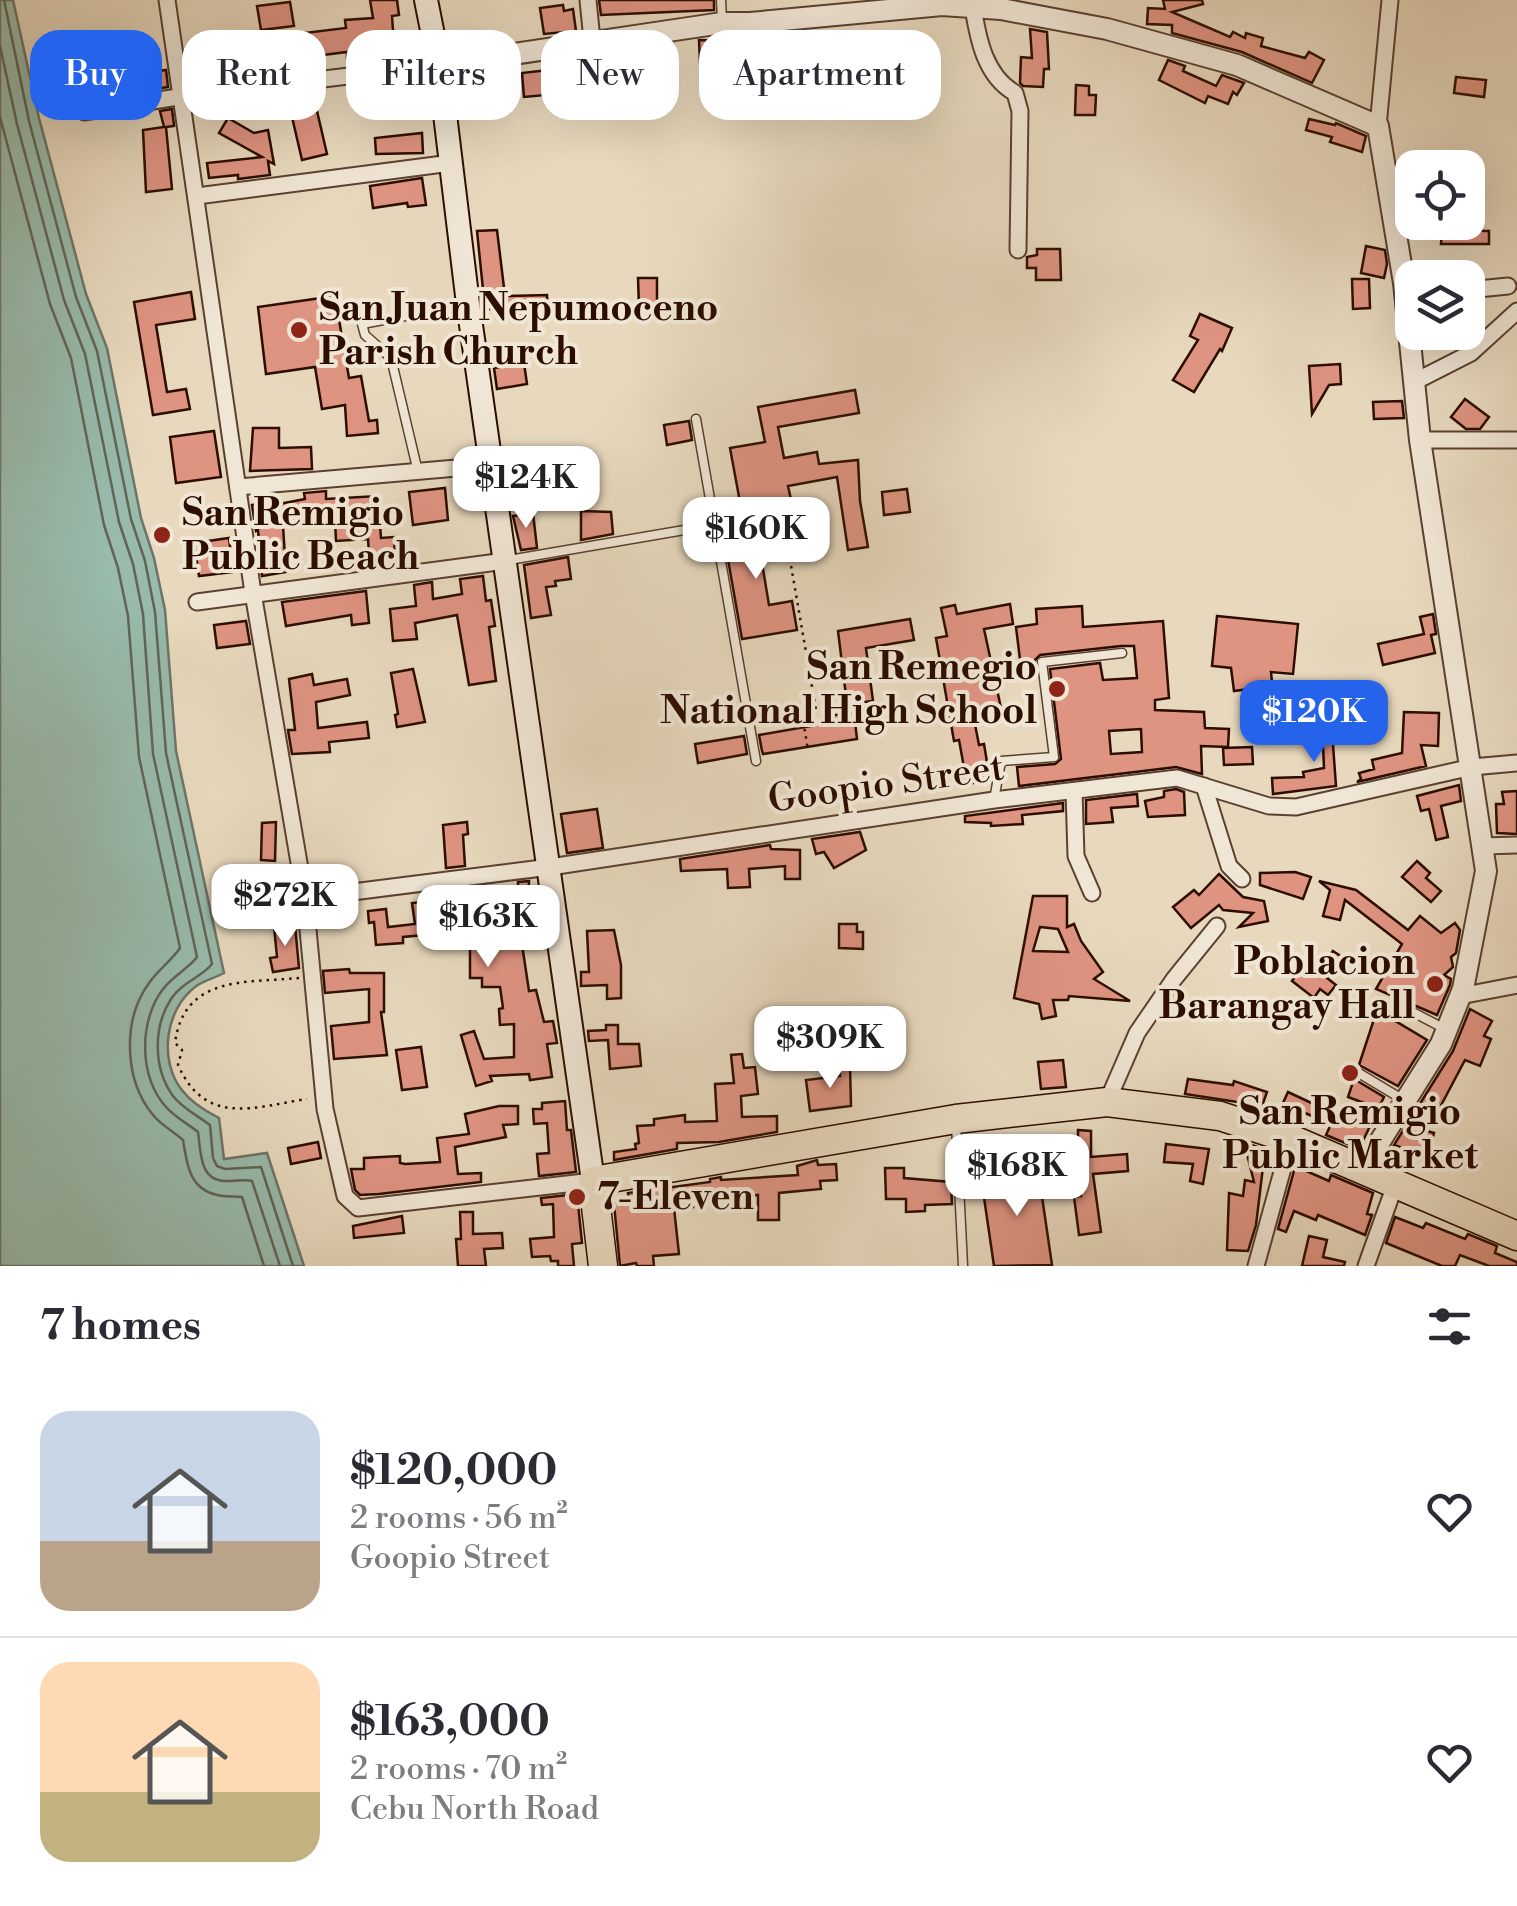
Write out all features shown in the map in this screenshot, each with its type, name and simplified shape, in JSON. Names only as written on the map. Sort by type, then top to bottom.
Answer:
[{"type":"highway","points":[[603,1266],[592,1181],[956,1120],[1106,1102],[1220,1116],[1292,1139],[1517,1236]]},
{"type":"main road","points":[[426,0],[432,30]]},
{"type":"main road","points":[[446,120],[468,304],[592,1181]]},
{"type":"street","points":[[168,0],[182,84]]},
{"type":"street","points":[[588,0],[591,30]]},
{"type":"street","points":[[1390,0],[1378,126],[1402,260]]},
{"type":"street","points":[[664,30],[942,4],[973,7],[1107,29],[1236,65],[1378,126]]},
{"type":"street","points":[[973,7],[984,56],[1004,87],[1015,93],[1020,112],[1018,250]]},
{"type":"street","points":[[187,120],[253,593],[305,898],[324,1097],[345,1196],[358,1208],[592,1181]]},
{"type":"street","points":[[197,196],[451,163]]},
{"type":"street","points":[[1485,288],[1508,286]]},
{"type":"street","points":[[1414,382],[1471,353],[1517,310]]},
{"type":"street","points":[[1362,1170],[1441,1044],[1460,996],[1486,871],[1420,440],[1412,350]]},
{"type":"street","points":[[1420,440],[1517,440]]},
{"type":"street","points":[[238,487],[491,465]]},
{"type":"street","points":[[197,602],[504,561]]},
{"type":"street","name":"Goopio Street","points":[[305,898],[550,867],[994,800],[1177,778],[1269,806],[1296,807],[1472,767],[1517,763]]},
{"type":"street","points":[[1204,786],[1228,866],[1242,879]]},
{"type":"street","points":[[1074,790],[1076,856],[1092,893]]},
{"type":"street","points":[[1483,846],[1517,845]]},
{"type":"street","points":[[1106,1102],[1137,1033],[1218,926]]},
{"type":"street","points":[[1460,996],[1517,984]]},
{"type":"street","points":[[1256,1266],[1292,1139]]},
{"type":"street","points":[[1366,1266],[1395,1185]]},
{"type":"lane","points":[[721,0],[722,22]]},
{"type":"lane","points":[[418,472],[390,358],[365,335],[362,324],[468,304]]},
{"type":"lane","points":[[696,419],[756,761]]},
{"type":"lane","points":[[504,561],[812,508]]},
{"type":"lane","points":[[994,800],[1001,761],[1054,757],[1042,662],[1122,653]]},
{"type":"lane","points":[[1403,1007],[1446,1030]]},
{"type":"lane","points":[[1357,1072],[1406,1101]]},
{"type":"lane","points":[[956,1120],[963,1266]]},
{"type":"path","points":[[750,722],[816,710],[782,513]]},
{"type":"path","points":[[802,712],[808,750]]},
{"type":"path","points":[[314,977],[223,984],[208,990],[184,1013],[176,1043],[182,1050],[178,1065],[192,1089],[224,1109],[324,1097]]},
{"type":"water","points":[[0,0],[13,0],[30,77],[30,120],[40,120],[86,294],[107,348],[141,518],[154,558],[165,610],[176,751],[224,973],[195,987],[177,1009],[168,1036],[170,1064],[185,1093],[219,1118],[224,1159],[267,1153],[304,1266],[0,1266]]},
{"type":"building","points":[[370,0],[397,0],[399,15],[392,16],[393,30],[346,30],[346,52],[326,55],[326,30],[346,28],[345,20],[373,18]]},
{"type":"building","points":[[599,0],[714,0],[714,10],[601,15]]},
{"type":"building","points":[[1163,0],[1202,0],[1203,4],[1172,12],[1230,37],[1233,32],[1245,38],[1246,33],[1263,38],[1261,46],[1305,58],[1309,52],[1324,60],[1312,83],[1242,52],[1172,33],[1172,25],[1147,24],[1148,8],[1165,9]]},
{"type":"building","points":[[290,2],[294,26],[261,30],[257,6]]},
{"type":"building","points":[[563,5],[564,11],[573,9],[576,30],[543,30],[540,8]]},
{"type":"building","points":[[1030,29],[1047,32],[1049,69],[1044,69],[1043,87],[1020,83],[1021,57],[1032,58]]},
{"type":"building","points":[[1168,60],[1216,86],[1222,75],[1244,83],[1237,95],[1233,92],[1228,104],[1208,96],[1205,103],[1159,80]]},
{"type":"building","points":[[166,70],[168,87],[162,88],[162,71]]},
{"type":"building","points":[[541,71],[541,95],[524,97],[522,73]]},
{"type":"building","points":[[1456,77],[1486,80],[1484,97],[1454,93]]},
{"type":"building","points":[[1076,85],[1089,86],[1089,95],[1096,95],[1095,115],[1075,115]]},
{"type":"building","points":[[172,109],[174,126],[166,127],[172,189],[146,192],[143,130],[164,127],[162,111]]},
{"type":"building","points":[[1309,119],[1336,123],[1366,136],[1362,152],[1306,130]]},
{"type":"building","points":[[227,120],[254,133],[268,130],[274,164],[268,161],[270,175],[209,178],[207,163],[262,157],[219,133]]},
{"type":"building","points":[[293,120],[319,120],[327,154],[302,160]]},
{"type":"building","points":[[422,133],[423,153],[376,154],[375,138]]},
{"type":"building","points":[[422,178],[426,205],[408,207],[407,203],[373,208],[370,186]]},
{"type":"building","points":[[497,230],[505,296],[547,295],[548,316],[498,315],[497,309],[485,309],[477,231]]},
{"type":"building","points":[[1485,231],[1489,231],[1489,244],[1441,244],[1441,240],[1485,240]]},
{"type":"building","points":[[1366,246],[1385,250],[1384,278],[1361,273]]},
{"type":"building","points":[[1037,249],[1060,249],[1061,280],[1036,280],[1036,268],[1027,268],[1027,257],[1037,255]]},
{"type":"building","points":[[638,278],[657,278],[657,307],[639,307]]},
{"type":"building","points":[[1352,279],[1369,279],[1370,308],[1353,309]]},
{"type":"building","points":[[191,292],[195,319],[156,325],[167,392],[186,389],[190,409],[153,415],[134,302]]},
{"type":"building","name":"San Juan Nepumoceno Parish Church","points":[[335,296],[349,378],[361,376],[369,421],[377,420],[378,433],[347,436],[345,405],[322,409],[315,367],[266,374],[258,307]]},
{"type":"building","points":[[1200,314],[1232,328],[1222,351],[1194,392],[1173,380],[1198,340],[1190,336]]},
{"type":"building","points":[[524,363],[527,384],[497,389],[494,368]]},
{"type":"building","points":[[1340,364],[1341,384],[1329,385],[1312,414],[1309,366]]},
{"type":"building","points":[[855,390],[859,413],[778,427],[784,458],[817,452],[819,464],[858,460],[868,547],[848,550],[837,477],[788,486],[792,504],[742,513],[730,448],[765,442],[758,407]]},
{"type":"building","points":[[1465,399],[1489,417],[1480,429],[1466,429],[1451,417]]},
{"type":"building","points":[[1402,401],[1404,418],[1374,419],[1373,402]]},
{"type":"building","points":[[689,421],[692,440],[667,445],[664,425]]},
{"type":"building","points":[[253,428],[279,428],[279,448],[311,447],[312,469],[250,471]]},
{"type":"building","points":[[214,431],[221,477],[176,483],[170,437]]},
{"type":"building","points":[[558,482],[561,506],[527,510],[524,487]]},
{"type":"building","points":[[445,488],[448,520],[413,525],[409,492]]},
{"type":"building","points":[[907,489],[910,512],[884,515],[882,492]]},
{"type":"building","points":[[326,491],[326,499],[378,496],[381,538],[394,537],[395,555],[390,555],[391,560],[381,561],[382,566],[370,568],[368,539],[336,541],[335,520],[307,522],[283,526],[286,572],[262,576],[252,505],[273,501],[274,505],[305,499],[304,493]]},
{"type":"building","points":[[581,511],[611,512],[613,534],[581,540]]},
{"type":"building","points":[[533,513],[537,548],[521,550],[513,516]]},
{"type":"building","points":[[776,522],[781,547],[760,551],[769,605],[792,601],[797,630],[742,639],[723,531]]},
{"type":"building","points":[[229,538],[233,572],[199,576],[194,543]]},
{"type":"building","points":[[568,557],[571,579],[546,587],[551,615],[531,618],[524,565]]},
{"type":"building","points":[[483,576],[495,626],[489,627],[496,681],[469,685],[457,615],[415,623],[417,639],[393,641],[390,609],[416,606],[414,585],[432,582],[433,599],[462,594],[460,579]]},
{"type":"building","points":[[366,591],[369,623],[352,625],[351,615],[286,626],[282,602]]},
{"type":"building","points":[[1010,604],[1013,624],[984,629],[1001,708],[973,714],[979,745],[984,744],[990,780],[967,784],[959,740],[954,741],[936,638],[947,636],[941,608],[955,605],[957,614]]},
{"type":"building","points":[[1082,606],[1083,627],[1163,621],[1169,698],[1155,700],[1155,710],[1204,712],[1205,728],[1229,729],[1228,747],[1201,746],[1202,774],[1176,767],[1019,786],[1017,767],[1055,764],[1061,759],[1050,669],[1100,663],[1103,680],[1137,678],[1134,646],[1040,655],[1035,660],[1036,674],[1022,676],[1016,627],[1037,624],[1036,609]],"holes":[[[1141,729],[1142,752],[1111,754],[1109,731]]]},
{"type":"building","points":[[1433,614],[1436,634],[1431,635],[1435,653],[1383,665],[1378,644],[1424,634],[1420,617]]},
{"type":"building","points":[[1217,616],[1298,624],[1293,674],[1271,672],[1274,702],[1251,705],[1249,689],[1234,691],[1231,668],[1212,666]]},
{"type":"building","points":[[910,619],[914,640],[866,648],[873,701],[847,704],[838,631]]},
{"type":"building","points":[[246,621],[250,644],[217,648],[214,625]]},
{"type":"building","points":[[413,669],[425,722],[397,727],[391,673]]},
{"type":"building","points":[[312,674],[314,685],[347,679],[350,695],[316,702],[318,728],[367,722],[369,738],[329,742],[330,752],[292,754],[288,730],[295,730],[289,679]]},
{"type":"building","points":[[1404,712],[1439,713],[1438,746],[1421,745],[1426,766],[1357,782],[1361,779],[1359,773],[1374,769],[1372,760],[1402,753]]},
{"type":"building","points":[[854,713],[857,739],[763,754],[759,735],[826,722],[825,716]]},
{"type":"building","points":[[1331,717],[1336,786],[1273,794],[1272,778],[1304,777],[1303,772],[1324,768],[1323,746],[1318,747],[1314,719]]},
{"type":"building","points":[[744,736],[747,754],[698,763],[695,744]]},
{"type":"building","points":[[1252,747],[1253,764],[1224,765],[1223,748]]},
{"type":"building","points":[[1459,785],[1461,801],[1441,806],[1448,837],[1436,840],[1429,809],[1421,811],[1417,796]]},
{"type":"building","points":[[1164,791],[1184,792],[1185,815],[1148,817],[1145,801],[1164,797]]},
{"type":"building","points":[[1517,791],[1517,834],[1497,833],[1496,804],[1504,804],[1502,792]]},
{"type":"building","points":[[1137,794],[1138,806],[1111,808],[1113,822],[1086,824],[1086,800]]},
{"type":"building","points":[[1063,803],[1063,811],[1022,815],[1023,824],[991,826],[965,822],[965,816]]},
{"type":"building","points":[[597,809],[603,848],[567,853],[561,814]]},
{"type":"building","points":[[276,822],[275,861],[261,860],[262,823]]},
{"type":"building","points":[[467,822],[468,834],[463,835],[465,866],[446,868],[443,825]]},
{"type":"building","points":[[860,832],[866,850],[834,868],[824,852],[816,854],[812,839]]},
{"type":"building","points":[[770,845],[771,849],[800,850],[800,879],[785,879],[785,866],[749,869],[750,887],[728,888],[727,869],[681,871],[680,859]]},
{"type":"building","points":[[1417,861],[1430,873],[1426,878],[1441,891],[1431,902],[1402,877]]},
{"type":"building","points":[[1295,872],[1311,877],[1303,899],[1260,885],[1260,873]]},
{"type":"building","points":[[1219,874],[1243,897],[1264,901],[1268,921],[1239,927],[1253,913],[1223,910],[1219,905],[1191,928],[1173,907],[1194,890],[1199,895]]},
{"type":"building","points":[[529,881],[528,916],[520,916],[523,951],[529,991],[536,990],[544,1022],[553,1021],[557,1043],[547,1044],[552,1077],[530,1080],[529,1074],[490,1076],[492,1081],[476,1086],[461,1035],[474,1031],[484,1059],[514,1057],[514,1024],[500,1025],[500,987],[482,987],[482,978],[470,978],[466,931],[403,937],[403,943],[376,945],[374,922],[369,923],[368,911],[386,909],[388,927],[415,924],[412,903],[450,899],[450,892],[473,888],[518,890],[518,882]],"holes":[[[513,906],[513,933],[485,937],[485,907]]]},
{"type":"building","points":[[1319,881],[1356,890],[1408,930],[1420,916],[1441,933],[1455,923],[1460,930],[1456,953],[1451,957],[1453,967],[1444,975],[1451,979],[1450,985],[1437,1015],[1376,989],[1402,944],[1345,900],[1340,920],[1323,916],[1330,890]]},
{"type":"building","points":[[1033,896],[1067,896],[1067,927],[1074,924],[1103,972],[1094,979],[1130,1001],[1069,996],[1068,1000],[1053,1000],[1056,1016],[1042,1019],[1039,1004],[1014,998]],"holes":[[[1040,927],[1058,929],[1068,952],[1033,951]]]},
{"type":"building","points":[[839,924],[857,924],[857,932],[863,932],[863,949],[839,948]]},
{"type":"building","points":[[295,925],[299,968],[273,972],[270,958],[277,957],[274,926]]},
{"type":"building","points":[[614,930],[621,965],[621,998],[607,999],[607,985],[581,986],[581,972],[589,972],[587,931]]},
{"type":"building","points":[[1333,951],[1342,957],[1327,978],[1336,985],[1328,995],[1320,989],[1314,998],[1292,981],[1306,962],[1318,972]]},
{"type":"building","points":[[349,969],[350,973],[384,973],[381,1012],[387,1055],[334,1059],[331,1026],[369,1022],[369,989],[325,993],[323,971]]},
{"type":"building","points":[[1470,1009],[1492,1021],[1484,1036],[1491,1039],[1480,1066],[1465,1060],[1438,1111],[1421,1102],[1453,1051]]},
{"type":"building","points":[[1377,1010],[1427,1040],[1398,1086],[1359,1065]]},
{"type":"building","points":[[606,1025],[618,1025],[618,1044],[639,1044],[641,1066],[610,1069],[608,1040],[589,1041],[588,1031],[606,1030]]},
{"type":"building","points":[[421,1047],[427,1087],[402,1090],[396,1050]]},
{"type":"building","points":[[742,1054],[744,1068],[755,1067],[758,1094],[741,1096],[742,1117],[777,1116],[777,1132],[719,1142],[677,1143],[677,1149],[614,1160],[614,1152],[636,1149],[637,1126],[654,1125],[654,1119],[685,1115],[685,1122],[717,1121],[715,1084],[734,1083],[731,1055]]},
{"type":"building","points":[[1063,1060],[1066,1087],[1041,1089],[1038,1062]]},
{"type":"building","points":[[850,1065],[851,1106],[810,1111],[806,1080],[840,1076],[839,1066]]},
{"type":"building","points":[[1188,1079],[1233,1085],[1234,1081],[1267,1092],[1261,1109],[1185,1094]]},
{"type":"building","points":[[1354,1079],[1384,1097],[1359,1149],[1326,1135],[1331,1124],[1305,1113],[1300,1124],[1284,1118],[1289,1105],[1283,1103],[1288,1092],[1354,1123],[1364,1103],[1348,1097]]},
{"type":"building","points":[[565,1101],[576,1172],[539,1176],[537,1154],[549,1153],[547,1123],[534,1124],[533,1109],[542,1109],[542,1103]]},
{"type":"building","points":[[518,1106],[518,1124],[503,1125],[506,1137],[455,1147],[458,1174],[481,1173],[481,1182],[379,1194],[360,1195],[355,1190],[351,1169],[364,1169],[364,1158],[400,1156],[400,1163],[405,1164],[440,1162],[437,1138],[469,1134],[465,1114]]},
{"type":"building","points":[[1412,1116],[1419,1119],[1416,1128],[1434,1133],[1427,1161],[1417,1158],[1418,1153],[1394,1145]]},
{"type":"building","points":[[1078,1130],[1091,1131],[1091,1157],[1127,1154],[1128,1171],[1093,1174],[1101,1232],[1079,1235],[1074,1197],[1081,1196],[1078,1172],[1049,1174],[1047,1141],[1078,1139]]},
{"type":"building","points":[[318,1142],[321,1158],[291,1164],[288,1148]]},
{"type":"building","points":[[1244,1142],[1257,1147],[1263,1167],[1256,1225],[1248,1251],[1227,1250],[1229,1193],[1243,1196],[1245,1180],[1254,1182]]},
{"type":"building","points":[[1166,1144],[1209,1149],[1203,1184],[1190,1181],[1193,1164],[1164,1162]]},
{"type":"building","points":[[817,1160],[818,1165],[836,1164],[837,1180],[820,1181],[821,1189],[779,1193],[779,1220],[758,1220],[758,1195],[692,1197],[693,1207],[674,1208],[679,1254],[653,1256],[654,1266],[620,1266],[614,1204],[629,1202],[628,1193],[710,1182],[721,1177],[798,1175],[797,1166]]},
{"type":"building","points":[[1297,1160],[1309,1166],[1306,1171],[1329,1181],[1331,1175],[1373,1193],[1367,1214],[1372,1215],[1365,1235],[1318,1215],[1316,1220],[1294,1211],[1286,1232],[1278,1229]]},
{"type":"building","points":[[885,1168],[904,1168],[904,1178],[951,1182],[952,1204],[925,1205],[925,1211],[906,1212],[906,1199],[886,1199]]},
{"type":"building","points":[[1038,1169],[1052,1265],[994,1266],[981,1177]]},
{"type":"building","points":[[577,1194],[582,1243],[572,1244],[574,1266],[558,1266],[558,1261],[551,1261],[550,1256],[532,1257],[530,1239],[554,1237],[553,1204],[542,1205],[541,1198]]},
{"type":"building","points":[[460,1212],[473,1212],[473,1234],[502,1233],[503,1248],[484,1249],[486,1266],[458,1266]]},
{"type":"building","points":[[402,1216],[404,1233],[354,1238],[353,1226]]},
{"type":"building","points":[[1395,1217],[1423,1228],[1426,1223],[1465,1239],[1468,1234],[1497,1246],[1495,1253],[1517,1262],[1517,1266],[1489,1266],[1460,1255],[1455,1266],[1442,1266],[1386,1243]]},
{"type":"building","points":[[1309,1236],[1327,1240],[1323,1257],[1345,1262],[1344,1266],[1302,1266]]},
{"type":"place","name":"San Juan Nepumoceno Parish Church","points":[[299,330]]},
{"type":"place","name":"San Remigio Public Beach","points":[[162,535]]},
{"type":"place","name":"San Remegio National High School","points":[[1057,689]]},
{"type":"place","name":"Poblacion Barangay Hall","points":[[1435,984]]},
{"type":"place","name":"San Remigio Public Market","points":[[1350,1073]]},
{"type":"place","name":"7-Eleven","points":[[577,1197]]}]
